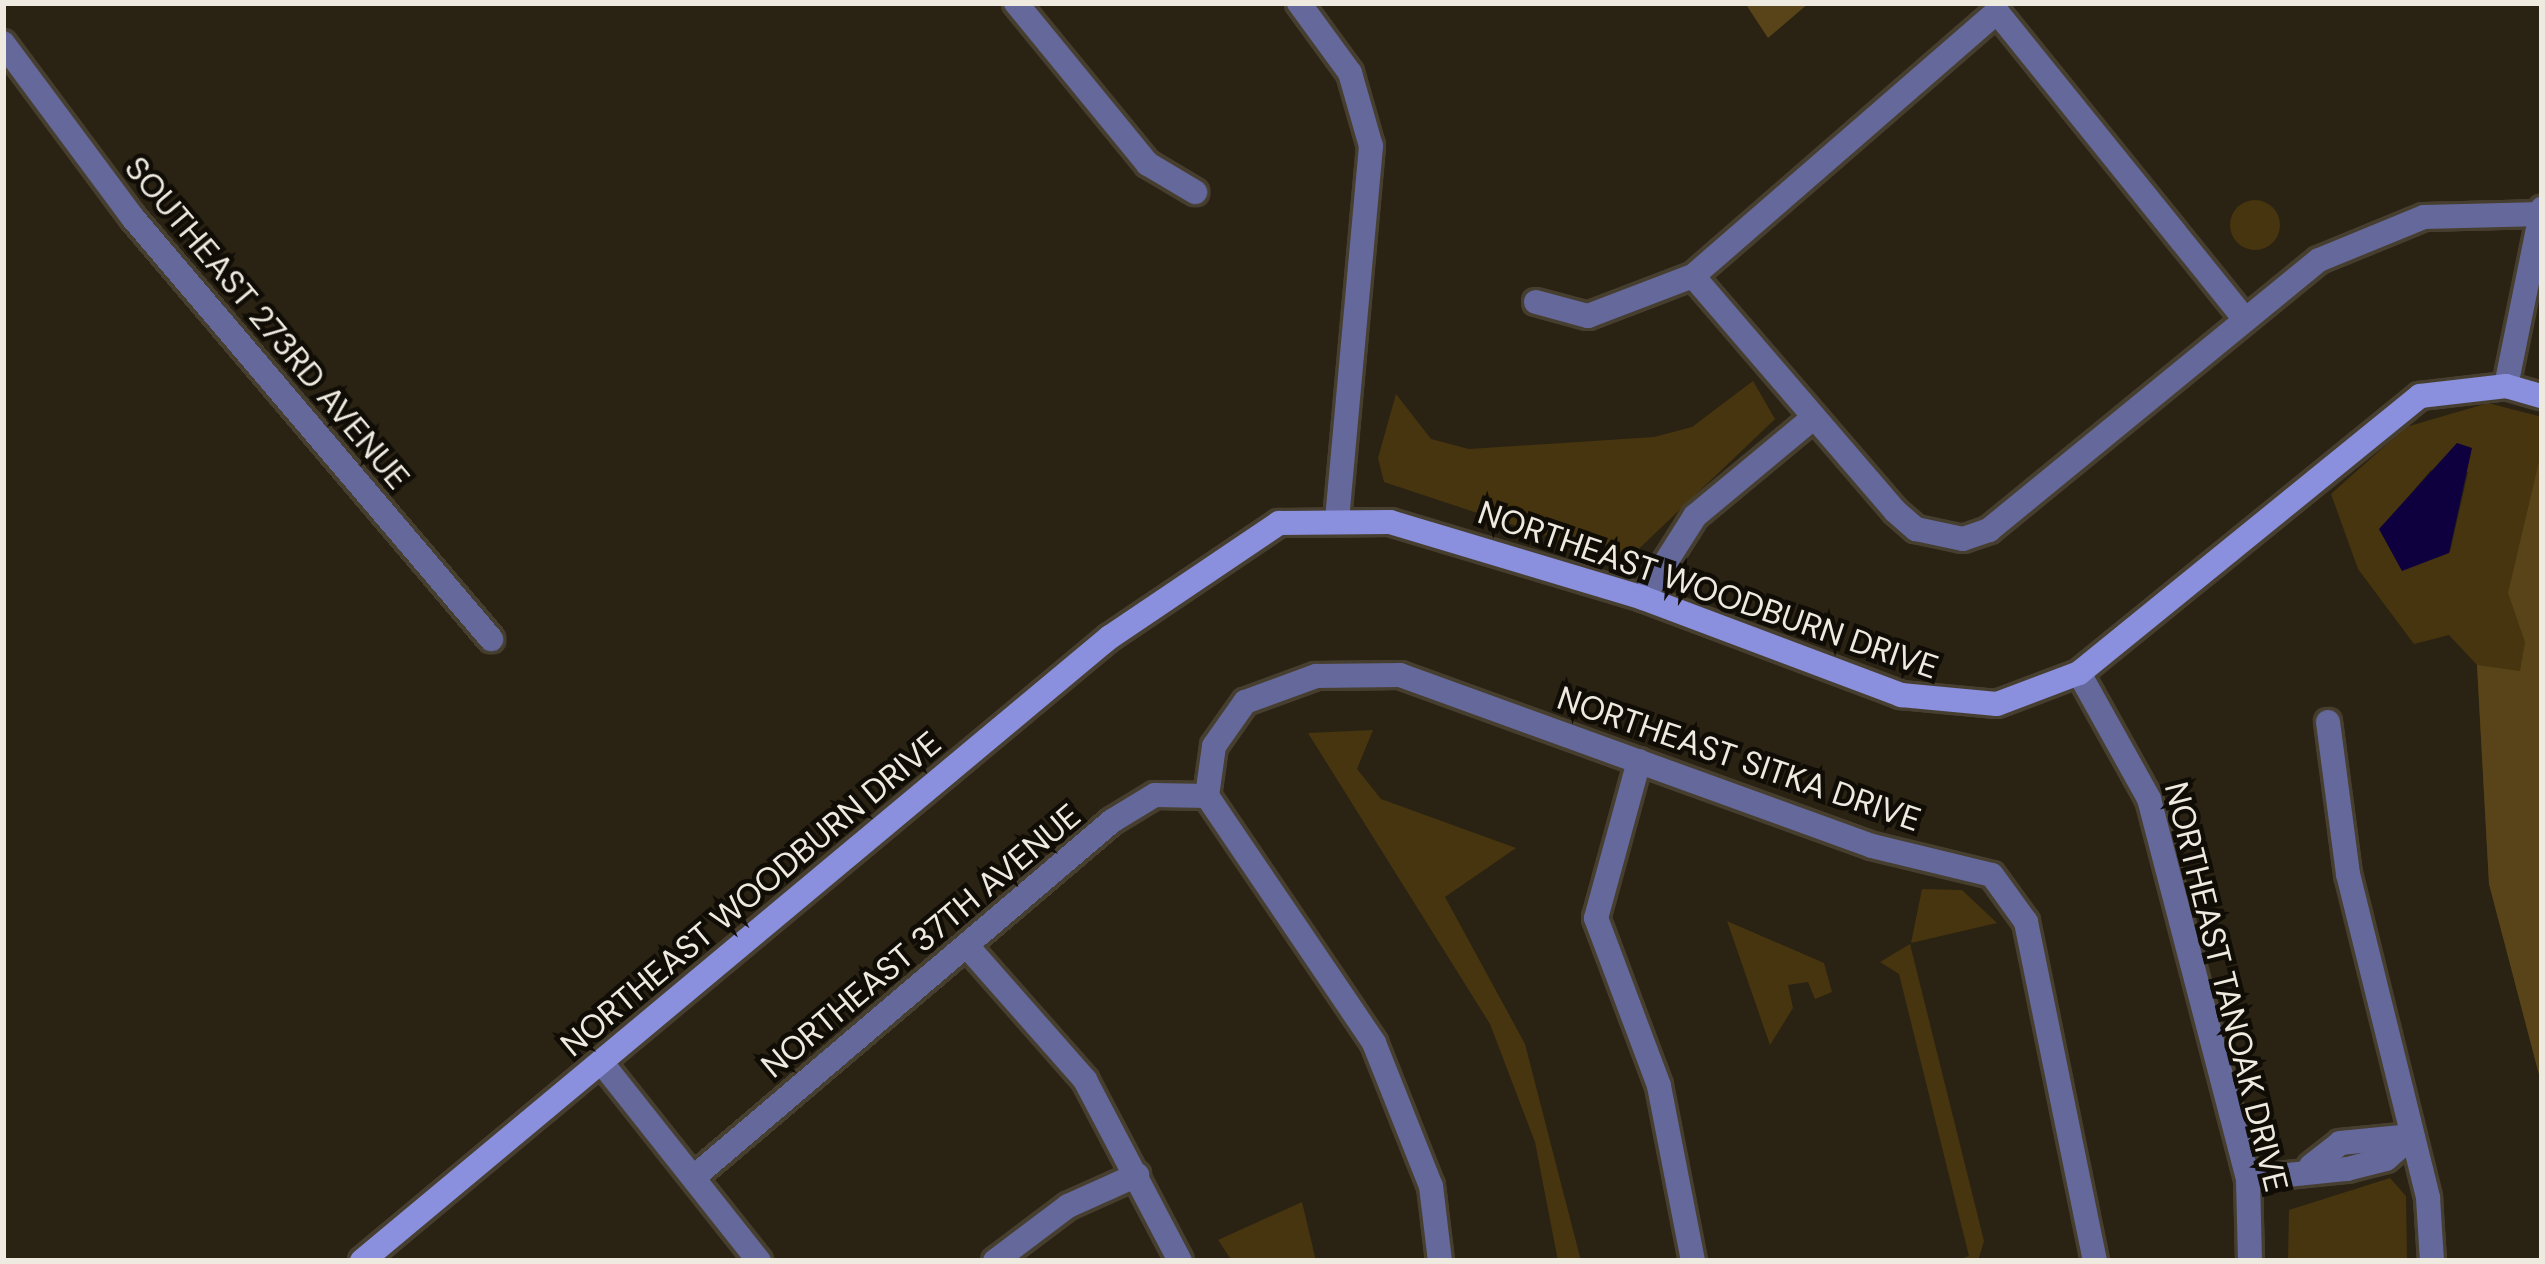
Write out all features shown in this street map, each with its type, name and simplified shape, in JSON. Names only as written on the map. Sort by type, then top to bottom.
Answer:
[{"type":"street","points":[[1016,3],[1148,164],[1195,192]]},
{"type":"street","points":[[1299,3],[1350,73],[1371,146],[1337,517]]},
{"type":"street","points":[[1536,302],[1588,316],[1693,276],[1997,11],[2241,314]]},
{"type":"street","name":"SOUTHEAST 273RD AVENUE","points":[[3,43],[133,218],[491,639]]},
{"type":"street","points":[[1693,276],[1916,529],[1964,539],[1989,530],[2241,314],[2366,234],[2424,217],[2542,212],[2506,386]]},
{"type":"street","name":"NORTHEAST WOODBURN DRIVE","points":[[362,1261],[1202,566],[1279,523],[1337,517],[1642,598],[1955,706],[2037,693],[2079,673],[2391,412],[2456,386],[2506,386],[2542,396]]},
{"type":"street","points":[[1642,598],[1695,516],[1814,418]]},
{"type":"street","name":"NORTHEAST TANOAK DRIVE","points":[[2079,673],[2149,799],[2248,1179],[2250,1261]]},
{"type":"street","name":"NORTHEAST SITKA DRIVE","points":[[1207,796],[1214,746],[1245,702],[1316,676],[1425,681],[1872,847],[1993,874],[2013,890],[2095,1261]]},
{"type":"street","points":[[2328,722],[2348,874],[2412,1136],[2432,1261]]},
{"type":"street","points":[[1639,761],[1596,918],[1659,1086],[1693,1261]]},
{"type":"street","points":[[1207,796],[1374,1043],[1431,1186],[1441,1261]]},
{"type":"street","name":"NORTHEAST 37TH AVENUE","points":[[694,1177],[1142,802],[1207,796]]},
{"type":"street","points":[[967,946],[1085,1080],[1180,1261]]},
{"type":"street","points":[[602,1063],[759,1261]]},
{"type":"street","points":[[2248,1179],[2311,1166],[2340,1143],[2412,1136]]},
{"type":"street","points":[[994,1261],[1068,1206],[1137,1175]]},
{"type":"shaded area","points":[[1745,3],[1809,3],[1768,38]]},
{"type":"shaded area","points":[[2255,200],[2273,207],[2280,225],[2273,243],[2255,250],[2237,243],[2230,225],[2237,207]]},
{"type":"shaded area","points":[[1753,381],[1775,419],[1625,562],[1384,482],[1378,458],[1396,394],[1431,439],[1469,449],[1654,437],[1692,427]]},
{"type":"shaded area","points":[[2488,403],[2542,417],[2542,1086],[2489,884],[2477,665],[2449,635],[2414,644],[2358,569],[2331,494],[2406,427]],"holes":[[[2431,470],[2468,472],[2450,552],[2402,570],[2380,530]]]},
{"type":"shaded area","points":[[2457,443],[2472,448],[2449,553],[2402,571],[2379,529]]},
{"type":"shaded area","points":[[2542,449],[2542,1086],[2489,884],[2477,665],[2520,671],[2525,642],[2508,593]]},
{"type":"shaded area","points":[[1373,730],[1357,769],[1381,799],[1516,848],[1445,897],[1525,1044],[1581,1261],[1558,1261],[1535,1142],[1490,1024],[1308,733]]},
{"type":"shaded area","points":[[1922,889],[1962,890],[1997,923],[1911,943]]},
{"type":"shaded area","points":[[1727,921],[1824,963],[1832,992],[1815,999],[1808,982],[1788,985],[1793,1008],[1770,1045]]},
{"type":"shaded area","points":[[1910,944],[1984,1241],[1978,1261],[1954,1261],[1969,1256],[1899,974],[1880,962]]},
{"type":"shaded area","points":[[2390,1178],[2406,1196],[2407,1261],[2288,1261],[2289,1210]]},
{"type":"shaded area","points":[[1302,1202],[1316,1261],[1232,1261],[1218,1240]]}]
